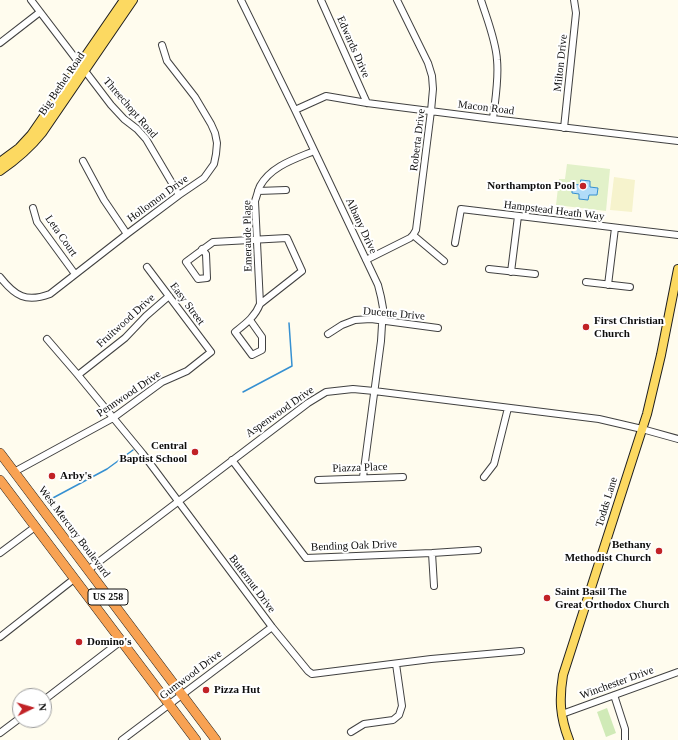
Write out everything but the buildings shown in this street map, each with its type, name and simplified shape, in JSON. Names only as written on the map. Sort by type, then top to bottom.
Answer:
[{"type":"highway","name":"West Mercury Boulevard","points":[[0,453],[216,740]]},
{"type":"highway","name":"US 258","points":[[0,480],[196,740]]},
{"type":"main road","name":"Big Bethel Road","points":[[0,171],[21,156],[36,141],[124,0]]},
{"type":"main road","name":"Big Bethel Road","points":[[0,162],[19,148],[30,135],[133,0]]},
{"type":"main road","name":"Todds Lane","points":[[569,740],[560,704],[563,675],[642,429],[661,355],[678,269]]},
{"type":"street","name":"Threechopt Road","points":[[31,0],[111,105],[146,139],[179,195]]},
{"type":"street","name":"Albany Drive","points":[[241,0],[378,285],[383,308],[381,341],[363,477]]},
{"type":"street","name":"Edwards Drive","points":[[320,0],[367,103]]},
{"type":"street","name":"Roberta Drive","points":[[397,0],[428,64],[432,76],[433,89],[432,111],[417,226],[413,235]]},
{"type":"street","points":[[481,0],[498,60],[498,72],[492,119]]},
{"type":"street","name":"Milton Drive","points":[[564,128],[576,13],[574,0]]},
{"type":"street","points":[[0,43],[40,12]]},
{"type":"street","name":"Hollomon Drive","points":[[0,277],[12,291],[27,298],[41,297],[50,294],[210,172],[214,164],[216,154],[217,143],[215,133],[195,97],[167,61],[162,45]]},
{"type":"street","name":"Macon Road","points":[[295,110],[326,96],[367,103],[492,119],[678,141]]},
{"type":"street","name":"Emeraude Plage","points":[[260,304],[255,201],[259,187],[265,178],[273,171],[314,151]]},
{"type":"street","points":[[83,161],[104,200],[127,234]]},
{"type":"street","points":[[258,191],[286,190]]},
{"type":"street","name":"Leta Court","points":[[33,208],[37,222],[75,274]]},
{"type":"street","name":"Hampstead Heath Way","points":[[455,243],[461,209],[678,235]]},
{"type":"street","points":[[511,272],[518,216]]},
{"type":"street","points":[[608,285],[615,228]]},
{"type":"street","points":[[366,260],[410,238],[413,235],[444,261]]},
{"type":"street","points":[[202,249],[206,254],[207,278],[198,279],[186,262],[202,249],[213,242],[286,238],[302,271],[260,304],[257,312],[250,320],[235,332],[252,355],[262,350],[262,337],[250,320]]},
{"type":"street","name":"Easy Street","points":[[147,267],[211,352]]},
{"type":"street","points":[[489,269],[535,274]]},
{"type":"street","points":[[586,282],[630,287]]},
{"type":"street","name":"Fruitwood Drive","points":[[78,375],[125,338],[146,316],[169,296]]},
{"type":"street","name":"Ducette Drive","points":[[328,334],[342,324],[355,320],[382,321],[438,328]]},
{"type":"street","name":"Butternut Drive","points":[[47,339],[143,454],[272,627],[312,674],[431,659],[521,651]]},
{"type":"street","name":"Pennwood Drive","points":[[14,472],[113,418],[162,382],[187,371],[211,352]]},
{"type":"street","name":"Aspenwood Drive","points":[[88,570],[308,402],[326,392],[352,389],[374,391],[600,420],[678,439]]},
{"type":"street","points":[[484,477],[494,464],[508,408]]},
{"type":"street","name":"Bending Oak Drive","points":[[232,460],[306,558],[478,550]]},
{"type":"street","name":"Piazza Place","points":[[318,480],[363,477],[403,477]]},
{"type":"street","points":[[0,553],[35,527]]},
{"type":"street","points":[[432,553],[434,586]]},
{"type":"street","points":[[0,637],[74,579]]},
{"type":"street","name":"Gumwood Drive","points":[[122,740],[272,627]]},
{"type":"street","points":[[52,694],[121,641]]},
{"type":"street","points":[[350,732],[364,724],[393,720],[399,714],[402,706],[396,664]]},
{"type":"street","name":"Winchester Drive","points":[[562,714],[678,672]]},
{"type":"street","points":[[614,695],[625,729],[625,740]]},
{"type":"street","points":[[0,733],[12,724]]},
{"type":"shaded area","points":[[614,177],[635,180],[632,212],[610,210]]},
{"type":"green space","name":"Northampton Pool","points":[[567,164],[610,169],[606,211],[556,205],[559,179],[565,179]]},
{"type":"green space","points":[[607,708],[616,733],[606,737],[597,712]]},
{"type":"water","points":[[581,180],[590,181],[590,187],[598,188],[597,195],[589,195],[588,200],[579,199],[579,194],[572,193],[573,184],[580,185]]},
{"type":"waterway","points":[[243,392],[292,366],[289,323]]},
{"type":"waterway","points":[[51,499],[107,469],[133,450]]},
{"type":"place","name":"Northampton Pool","points":[[583,186]]},
{"type":"place","name":"First Christian Church","points":[[586,327]]},
{"type":"place","name":"Central Baptist School","points":[[195,452]]},
{"type":"place","name":"Arby's","points":[[52,476]]},
{"type":"place","name":"Bethany Methodist Church","points":[[659,551]]},
{"type":"place","name":"Saint Basil The Great Orthodox Church","points":[[547,598]]},
{"type":"place","name":"Domino's","points":[[79,642]]},
{"type":"place","name":"Pizza Hut","points":[[206,690]]}]
